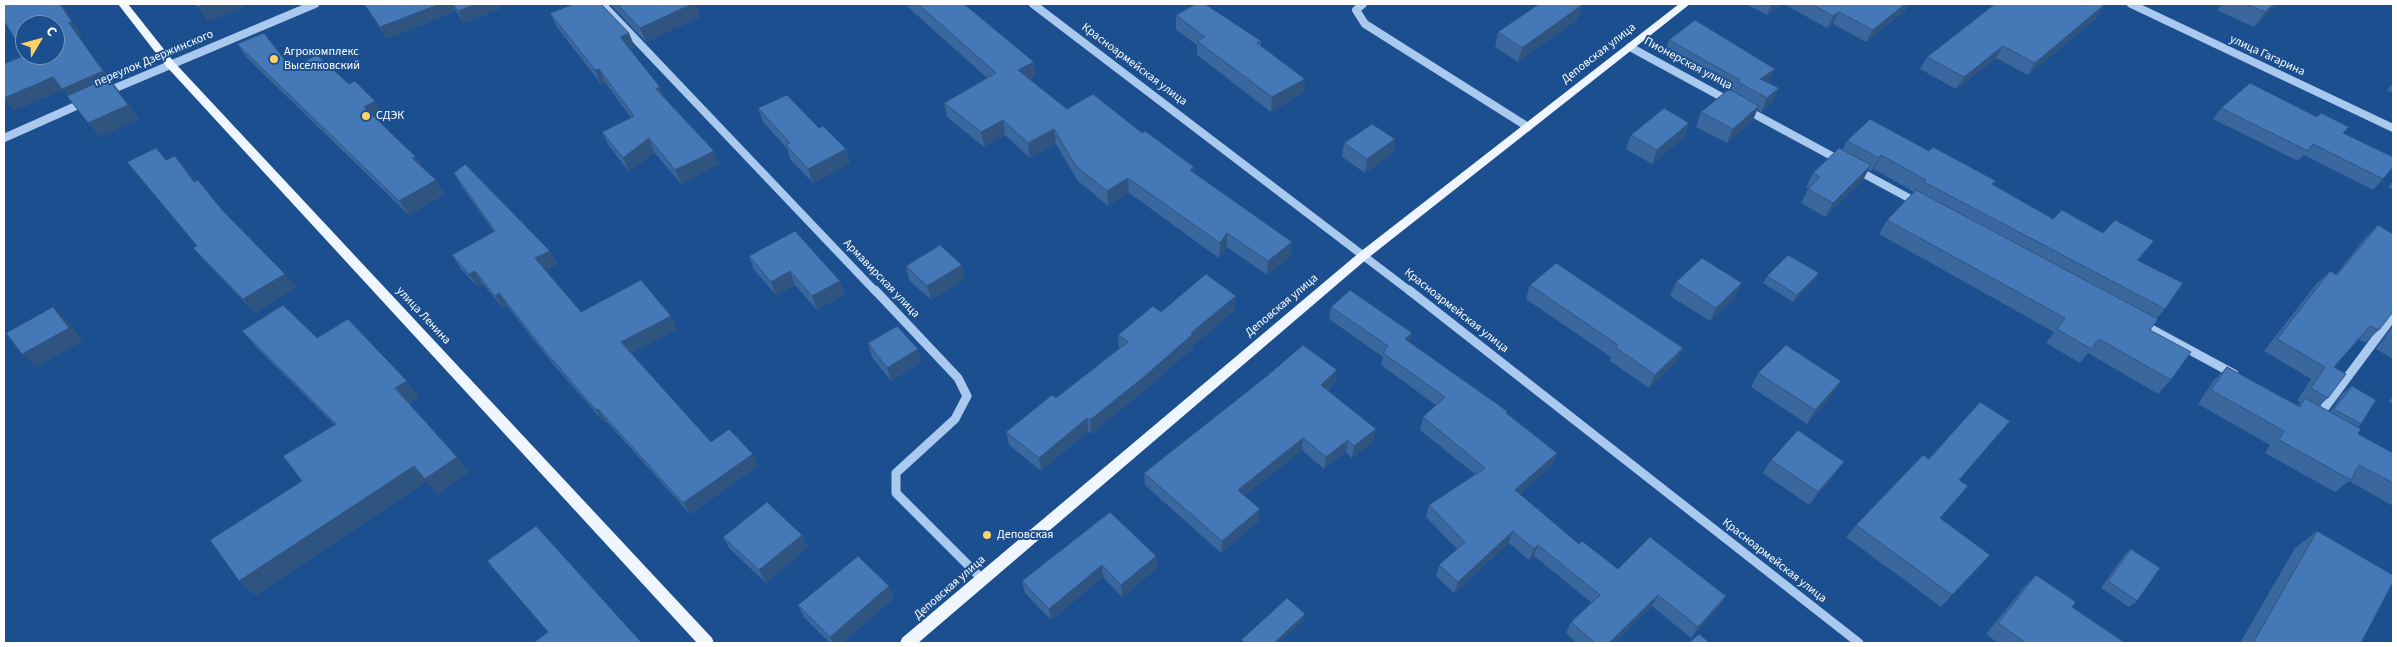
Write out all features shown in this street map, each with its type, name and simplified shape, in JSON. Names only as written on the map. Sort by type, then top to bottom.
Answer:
[{"type":"main road","name":"улица Ленина","points":[[122,4],[170,64],[707,643]]},
{"type":"main road","name":"Деповская улица","points":[[907,643],[981,578],[1364,255],[1685,4]]},
{"type":"street","name":"переулок Дзержинского","points":[[100,95],[315,4]]},
{"type":"street","name":"Армавирская улица","points":[[602,4],[958,378],[967,396],[955,419],[896,474],[896,493],[981,578]]},
{"type":"street","name":"Красноармейская улица","points":[[1033,4],[1364,255],[1859,643]]},
{"type":"street","points":[[1364,4],[1356,10],[1365,24],[1528,127]]},
{"type":"street","name":"улица Гагарина","points":[[2131,4],[2393,128]]},
{"type":"street","name":"Пионерская улица","points":[[1630,47],[1925,207]]},
{"type":"street","name":"переулок Дзержинского","points":[[4,138],[92,99]]},
{"type":"street","points":[[2316,419],[2393,316]]},
{"type":"street","points":[[2134,320],[2247,381]]},
{"type":"building","points":[[4,4],[60,4],[72,22],[69,23],[103,71],[62,89],[53,77],[4,98],[4,64],[15,59],[15,65],[65,65],[65,15],[15,15],[15,39],[4,21]]},
{"type":"building","points":[[195,4],[207,4],[198,7]]},
{"type":"building","points":[[364,4],[440,4],[380,27]]},
{"type":"building","points":[[453,4],[476,4],[458,11]]},
{"type":"building","points":[[574,4],[601,4],[629,33],[620,37],[660,87],[656,89],[714,151],[675,170],[649,138],[623,158],[602,132],[634,116],[599,69],[595,70],[550,13]]},
{"type":"building","points":[[617,4],[692,4],[640,28]]},
{"type":"building","points":[[918,4],[964,4],[1034,62],[1018,70],[1067,109],[1093,94],[1142,133],[1145,131],[1194,167],[1190,170],[1292,242],[1268,261],[1227,233],[1220,243],[1128,178],[1107,191],[1075,165],[1054,129],[1028,143],[1003,120],[981,132],[944,103],[996,73]]},
{"type":"building","points":[[1196,4],[1205,4],[1261,41],[1257,43],[1305,79],[1272,97],[1197,41],[1205,37],[1176,15]]},
{"type":"building","points":[[1539,4],[1582,5],[1522,48],[1498,32]]},
{"type":"building","points":[[1811,4],[1905,4],[1873,30],[1839,12],[1833,16]]},
{"type":"building","points":[[1995,4],[2104,5],[2035,63],[2003,46],[1964,77],[1927,57]]},
{"type":"building","points":[[2246,4],[2274,4],[2265,12]]},
{"type":"building","points":[[1695,20],[1775,69],[1760,79],[1779,88],[1767,98],[1738,82],[1740,80],[1669,40]]},
{"type":"building","points":[[264,33],[291,68],[317,55],[349,84],[355,81],[375,101],[364,107],[416,157],[412,158],[436,180],[399,201],[237,44]]},
{"type":"building","points":[[108,78],[128,105],[88,123],[67,96]]},
{"type":"building","points":[[2250,83],[2317,117],[2321,113],[2349,127],[2343,133],[2393,157],[2393,167],[2383,179],[2313,144],[2308,151],[2221,108]]},
{"type":"building","points":[[1729,89],[1759,106],[1733,129],[1701,112]]},
{"type":"building","points":[[787,95],[819,128],[823,126],[846,149],[808,169],[786,145],[790,143],[758,108]]},
{"type":"building","points":[[1664,108],[1689,123],[1657,150],[1631,135]]},
{"type":"building","points":[[1870,119],[1929,151],[1933,147],[1996,181],[1992,184],[2053,219],[2062,210],[2103,233],[2115,220],[2154,241],[2137,260],[2183,283],[2165,309],[1924,182],[1926,180],[1881,155],[1879,158],[1847,141]]},
{"type":"building","points":[[1372,124],[1395,139],[1367,159],[1344,143]]},
{"type":"building","points":[[156,148],[166,160],[175,156],[194,182],[198,180],[222,210],[285,274],[243,299],[193,248],[197,246],[127,162]]},
{"type":"building","points":[[1839,148],[1871,165],[1833,203],[1808,189],[1820,177],[1813,173]]},
{"type":"building","points":[[465,164],[550,251],[535,258],[581,312],[641,280],[671,316],[621,342],[711,442],[729,429],[753,454],[683,503],[598,409],[596,410],[545,351],[499,293],[495,296],[475,271],[469,274],[452,255],[495,231],[454,173]]},
{"type":"building","points":[[1916,190],[2158,319],[2150,330],[2191,352],[2171,380],[2099,339],[2091,349],[2057,329],[2065,318],[1887,220]]},
{"type":"building","points":[[2378,225],[2393,234],[2393,312],[2379,330],[2370,326],[2334,367],[2346,374],[2328,398],[2311,388],[2325,367],[2277,339],[2330,271],[2337,275]]},
{"type":"building","points":[[795,231],[840,281],[812,296],[790,271],[771,282],[749,256]]},
{"type":"building","points":[[940,245],[962,265],[927,286],[906,266]]},
{"type":"building","points":[[1788,255],[1819,273],[1797,295],[1767,276]]},
{"type":"building","points":[[1702,258],[1742,283],[1716,308],[1676,282]]},
{"type":"building","points":[[1556,263],[1683,348],[1655,375],[1615,347],[1618,345],[1530,285]]},
{"type":"building","points":[[1206,274],[1236,296],[1191,333],[1193,334],[1145,376],[1090,420],[1087,418],[1039,458],[1006,432],[1052,395],[1056,398],[1128,342],[1118,335],[1153,306],[1161,312]]},
{"type":"building","points":[[1350,290],[1412,333],[1405,339],[1507,411],[1506,413],[1557,453],[1515,490],[1579,544],[1582,541],[1618,569],[1650,537],[1726,596],[1698,627],[1658,595],[1609,643],[1595,643],[1571,622],[1600,595],[1538,545],[1534,549],[1513,531],[1458,582],[1439,565],[1465,542],[1429,505],[1485,468],[1423,417],[1445,397],[1383,353],[1388,346],[1331,307]]},
{"type":"building","points":[[283,305],[317,338],[348,319],[407,381],[395,388],[457,457],[425,479],[414,466],[239,581],[210,540],[302,481],[283,456],[336,424],[242,331]]},
{"type":"building","points":[[53,307],[69,328],[22,354],[6,333]]},
{"type":"building","points":[[897,326],[918,349],[887,368],[868,343]]},
{"type":"building","points":[[1303,345],[1337,370],[1321,385],[1376,429],[1354,446],[1348,440],[1326,457],[1303,438],[1238,490],[1260,509],[1222,541],[1144,473],[1267,376]]},
{"type":"building","points":[[1786,345],[1841,381],[1815,410],[1758,373]]},
{"type":"building","points":[[2227,367],[2300,407],[2305,398],[2361,429],[2358,434],[2393,453],[2393,483],[2359,465],[2351,480],[2279,440],[2284,431],[2211,390]]},
{"type":"building","points":[[2352,386],[2376,400],[2361,424],[2334,409]]},
{"type":"building","points":[[1980,402],[2010,421],[1959,480],[1968,486],[1940,518],[1990,555],[1952,595],[1856,525],[1923,455],[1929,459]]},
{"type":"building","points":[[1798,430],[1844,462],[1818,492],[1771,460]]},
{"type":"building","points":[[767,502],[802,535],[759,570],[723,537]]},
{"type":"building","points":[[1110,512],[1156,556],[1121,585],[1102,565],[1049,609],[1022,581]]},
{"type":"building","points":[[536,526],[642,643],[533,643],[548,632],[487,561]]},
{"type":"building","points":[[2317,531],[2393,575],[2393,582],[2361,643],[2253,643]]},
{"type":"building","points":[[2131,549],[2160,568],[2137,601],[2108,581]]},
{"type":"building","points":[[858,556],[889,586],[830,637],[798,605]]},
{"type":"building","points":[[2036,575],[2076,602],[2072,607],[2125,643],[2026,643],[1998,623]]},
{"type":"building","points":[[1287,598],[1305,614],[1274,643],[1245,643],[1241,640]]},
{"type":"building","points":[[1699,634],[1710,643],[1689,643]]},
{"type":"place","name":"Агрокомплекс Выселковский","points":[[274,59]]},
{"type":"place","name":"СДЭК","points":[[366,116]]},
{"type":"place","name":"Деповская","points":[[987,535]]}]
